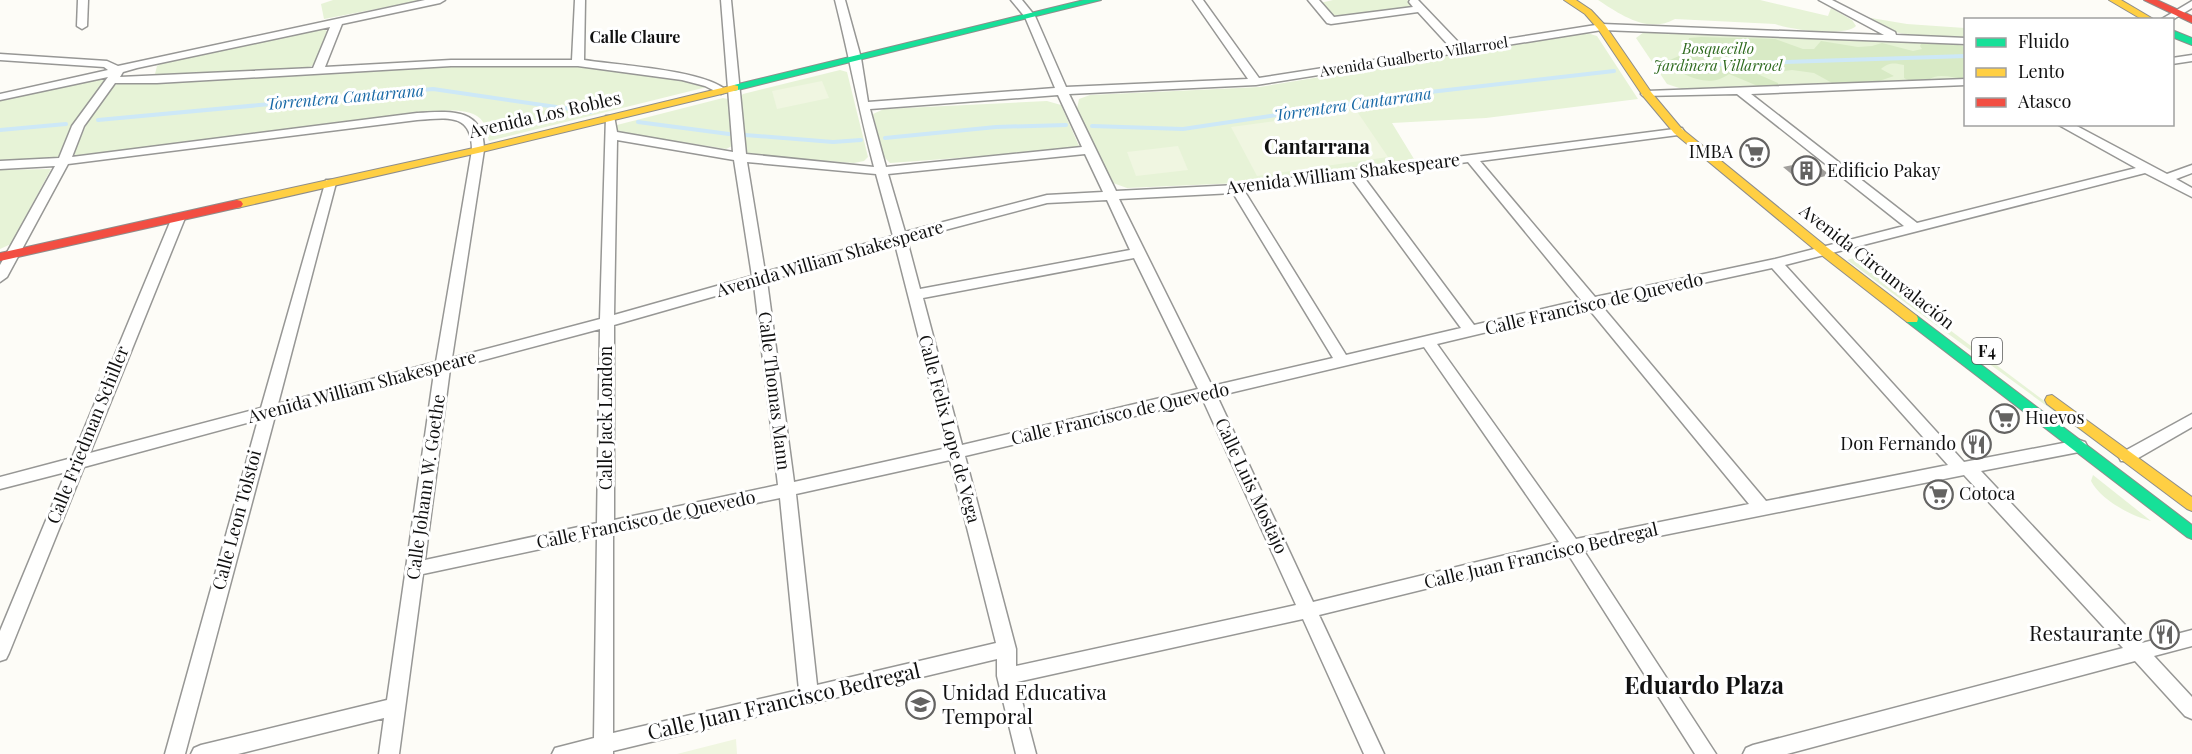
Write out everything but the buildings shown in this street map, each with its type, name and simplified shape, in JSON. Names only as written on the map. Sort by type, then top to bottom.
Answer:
[{"type":"main road","name":"Avenida Los Robles","points":[[6,255],[478,150],[610,127],[728,89],[1096,0]]},
{"type":"main road","name":"Avenida Circunvalación","points":[[1569,0],[1588,12],[1602,27],[1647,94],[1678,131],[1824,251],[2192,533]]},
{"type":"main road","points":[[1588,0],[1606,12],[1631,43]]},
{"type":"main road","points":[[2114,0],[2147,18]]},
{"type":"main road","points":[[2149,0],[2171,17],[2192,20]]},
{"type":"main road","points":[[2174,34],[2192,42]]},
{"type":"main road","points":[[1656,77],[1679,109]]},
{"type":"main road","points":[[1697,128],[1712,141]]},
{"type":"main road","name":"Avenida Circunvalación","points":[[1829,232],[1851,249]]},
{"type":"main road","points":[[2043,394],[2192,505]]},
{"type":"street","points":[[82,26],[83,2],[98,0]]},
{"type":"street","points":[[0,277],[6,255],[63,163],[78,126],[116,75],[134,65],[440,0]]},
{"type":"street","points":[[578,63],[580,0]]},
{"type":"street","name":"Calle Thomas Mann","points":[[726,0],[728,89],[760,279],[787,491],[809,696]]},
{"type":"street","name":"Calle Felix Lope de Vega","points":[[840,0],[855,58],[863,106],[900,238],[1007,649],[1006,675],[1026,754]]},
{"type":"street","name":"Calle Luis Mostajo","points":[[1016,0],[1030,16],[1062,91],[1138,254],[1209,394],[1374,754]]},
{"type":"street","points":[[1198,0],[1256,82]]},
{"type":"street","points":[[1316,0],[1331,21],[1416,4],[1459,50]]},
{"type":"street","points":[[1824,0],[1896,37]]},
{"type":"street","points":[[2171,17],[2192,4]]},
{"type":"street","points":[[318,70],[337,22]]},
{"type":"street","name":"Avenida Gualberto Villarroel","points":[[863,106],[1062,91],[1256,82],[1602,27],[1964,41]]},
{"type":"street","points":[[0,57],[107,64],[116,75]]},
{"type":"street","points":[[2174,61],[2192,58]]},
{"type":"street","points":[[0,97],[116,75],[157,80],[451,63],[578,63],[682,77],[728,89]]},
{"type":"street","points":[[1647,94],[1964,82]]},
{"type":"street","points":[[1740,91],[1915,228]]},
{"type":"street","points":[[0,165],[63,163],[273,132],[448,116],[463,118],[472,123],[477,134],[478,150]]},
{"type":"street","points":[[2067,126],[2192,193]]},
{"type":"street","points":[[610,127],[739,157],[881,171],[1090,150]]},
{"type":"street","name":"Calle Jack London","points":[[603,749],[610,127]]},
{"type":"street","name":"Avenida William Shakespeare","points":[[0,483],[607,322],[900,238],[1047,199],[1237,189],[1678,131]]},
{"type":"street","name":"Calle Johann W. Goethe","points":[[389,754],[443,365],[478,150]]},
{"type":"street","points":[[1471,158],[1762,508]]},
{"type":"street","name":"Calle Francisco de Quevedo","points":[[414,569],[787,491],[1590,303],[1824,251],[1851,249],[1915,228],[2146,169]]},
{"type":"street","points":[[2166,179],[2192,169]]},
{"type":"street","points":[[1354,173],[1471,332]]},
{"type":"street","name":"Calle Leon Tolstoi","points":[[175,754],[330,183]]},
{"type":"street","points":[[1237,189],[1342,361]]},
{"type":"street","name":"Calle Friedman Schiller","points":[[0,653],[75,464],[178,218]]},
{"type":"street","points":[[914,295],[1138,254]]},
{"type":"street","points":[[1775,263],[2192,710]]},
{"type":"street","points":[[1428,342],[1572,547],[1706,754]]},
{"type":"street","points":[[2127,457],[2192,420]]},
{"type":"street","name":"Calle Juan Francisco Bedregal","points":[[1006,675],[1309,610],[1572,547],[2079,446]]},
{"type":"street","points":[[1753,754],[2192,638]]},
{"type":"street","name":"Calle Juan Francisco Bedregal","points":[[562,754],[603,749],[809,696],[1007,649]]},
{"type":"street","points":[[201,754],[395,707]]},
{"type":"green space","points":[[333,0],[423,0],[324,19],[321,4]]},
{"type":"green space","points":[[1333,0],[1408,0],[1414,7],[1333,19],[1320,3]]},
{"type":"green space","points":[[1598,0],[1760,0],[1828,16],[1831,8],[1852,20],[1856,26],[1829,32],[1775,24],[1675,19],[1665,23],[1645,24],[1625,17]]},
{"type":"green space","points":[[1865,17],[1907,24],[1964,28],[1964,38],[1911,35],[1894,32]]},
{"type":"green space","points":[[319,29],[328,32],[315,64],[310,67],[163,77],[155,74],[157,66],[164,62]]},
{"type":"green space","name":"Bosquecillo Jardinera Villarroel","points":[[1644,32],[1964,43],[1964,79],[1685,90],[1667,84],[1636,38]]},
{"type":"green space","points":[[1587,33],[1597,36],[1638,99],[1486,118],[1392,123],[1414,159],[1239,183],[1127,188],[1113,183],[1077,109],[1079,99],[1090,95],[1260,87]]},
{"type":"green space","name":"Bosquecillo Jardinera Villarroel","points":[[1689,38],[1775,39],[1803,49],[1814,49],[1821,41],[1858,47],[1882,43],[1913,51],[1922,49],[1920,46],[1923,40],[1943,41],[1964,47],[1964,79],[1941,76],[1921,82],[1911,81],[1904,78],[1904,65],[1889,64],[1881,69],[1894,76],[1873,83],[1834,84],[1814,73],[1792,70],[1771,73],[1755,69],[1748,70],[1778,83],[1779,88],[1765,89],[1729,74],[1712,81],[1696,79],[1663,63],[1679,56],[1697,54],[1688,42]]},
{"type":"green space","points":[[457,66],[579,67],[646,72],[711,86],[489,141],[484,124],[478,117],[465,112],[448,111],[76,157],[74,153],[97,105],[117,84]]},
{"type":"green space","points":[[840,70],[847,72],[868,157],[864,161],[854,163],[754,156],[746,152],[741,134],[739,98],[743,94]]},
{"type":"green space","points":[[99,79],[105,80],[104,83],[75,120],[60,155],[56,159],[0,162],[0,100]]},
{"type":"green space","points":[[822,81],[829,98],[777,109],[772,91]]},
{"type":"green space","points":[[723,98],[728,99],[732,146],[726,149],[612,131],[613,126]]},
{"type":"green space","points":[[1047,101],[1061,105],[1079,146],[1077,149],[890,163],[884,157],[873,114],[884,109]]},
{"type":"green space","points":[[1356,110],[1388,157],[1257,176],[1231,127]]},
{"type":"green space","points":[[1178,146],[1188,170],[1136,176],[1127,152]]},
{"type":"green space","points":[[51,169],[11,244],[0,249],[0,170]]},
{"type":"green space","points":[[1854,258],[2192,512],[1847,260]]},
{"type":"green space","points":[[2093,475],[2151,521],[2109,501],[2091,481]]},
{"type":"green space","points":[[736,739],[737,754],[677,754]]},
{"type":"waterway","name":"Torrentera Cantarrana","points":[[1666,66],[1964,56]]},
{"type":"waterway","name":"Torrentera Cantarrana","points":[[1092,126],[1183,129],[1430,92],[1614,71]]},
{"type":"waterway","name":"Torrentera Cantarrana","points":[[98,120],[433,89],[591,112]]},
{"type":"waterway","name":"Torrentera Cantarrana","points":[[638,122],[729,134]]},
{"type":"waterway","name":"Torrentera Cantarrana","points":[[0,130],[66,124]]},
{"type":"waterway","name":"Torrentera Cantarrana","points":[[885,138],[996,127],[1066,125]]},
{"type":"waterway","name":"Torrentera Cantarrana","points":[[745,135],[833,142],[861,140]]},
{"type":"traffic: fast","points":[[734,88],[1096,0]]},
{"type":"traffic: fast","points":[[2174,34],[2192,42]]},
{"type":"traffic: fast","points":[[1912,319],[2192,533]]},
{"type":"traffic: slow","points":[[1569,0],[1588,12],[1602,27],[1647,94],[1678,131],[1824,251],[1912,319]]},
{"type":"traffic: slow","points":[[2114,0],[2147,18]]},
{"type":"traffic: slow","points":[[237,204],[478,150],[734,88]]},
{"type":"traffic: slow","points":[[2052,400],[2192,505]]},
{"type":"traffic: jam","points":[[2149,0],[2192,20]]},
{"type":"traffic: jam","points":[[0,257],[237,204]]},
{"type":"place","name":"IMBA","points":[[1754,152]]},
{"type":"place","name":"Edificio Pakay","points":[[1806,171]]},
{"type":"place","name":"Huevos","points":[[2004,418]]},
{"type":"place","name":"Don Fernando","points":[[1977,444]]},
{"type":"place","name":"Cotoca","points":[[1938,494]]},
{"type":"place","name":"Restaurante","points":[[2164,634]]},
{"type":"place","name":"Unidad Educativa Temporal","points":[[921,705]]},
{"type":"district","name":"Calle Claure","points":[[635,37]]},
{"type":"district","name":"Cantarrana","points":[[1317,147]]},
{"type":"district","name":"Eduardo Plaza","points":[[1704,686]]}]
